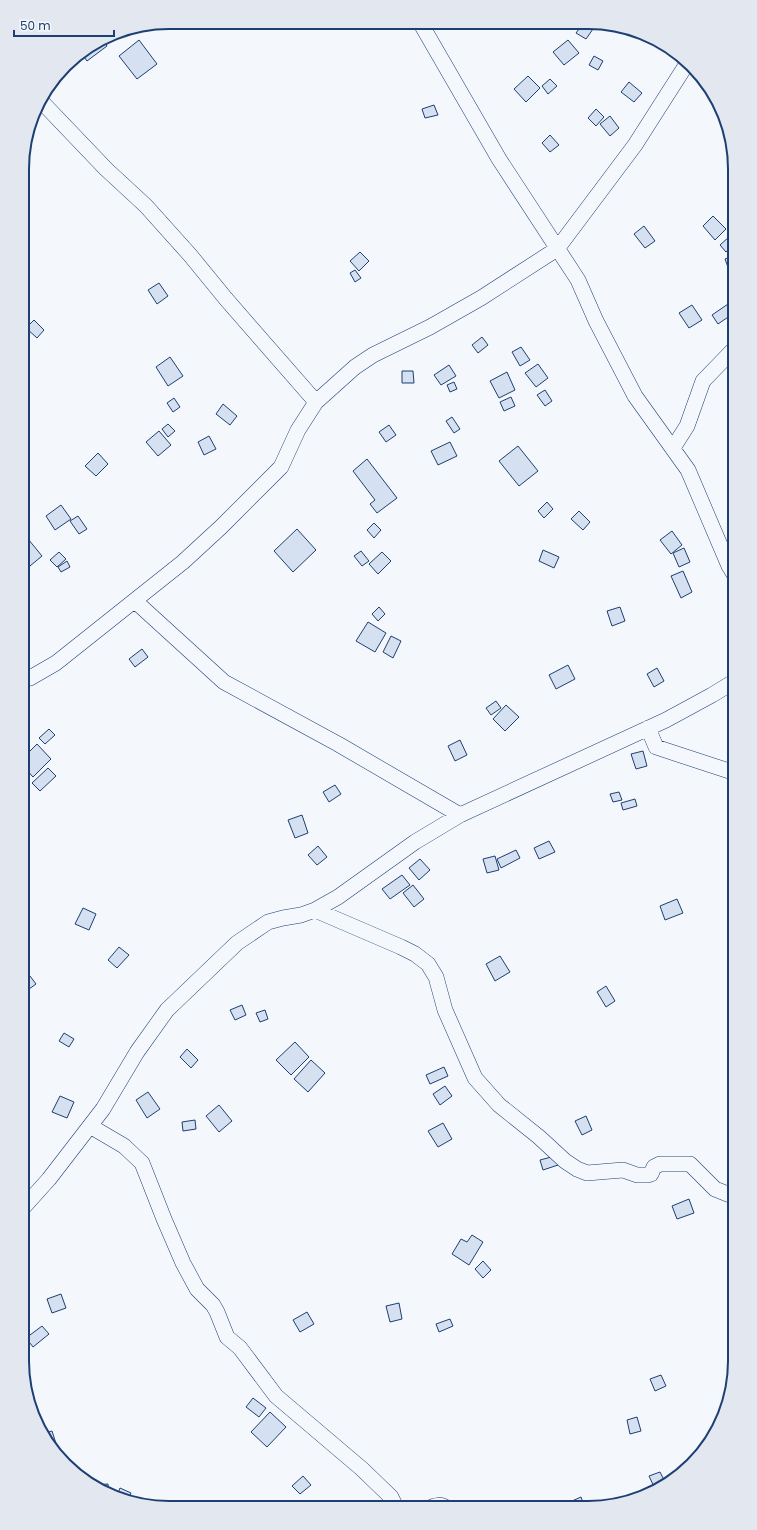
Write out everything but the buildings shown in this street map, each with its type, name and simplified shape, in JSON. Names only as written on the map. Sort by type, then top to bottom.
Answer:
[{"type":"street","points":[[424,29],[498,159],[578,280],[596,320],[635,396],[688,470],[728,564]]},
{"type":"street","points":[[29,678],[56,663],[135,601],[183,562],[231,517],[281,467],[298,430],[316,402],[355,367],[373,355],[430,327],[475,302],[557,249],[634,145],[684,68]]},
{"type":"street","points":[[44,105],[106,169],[146,206],[316,402]]},
{"type":"street","points":[[673,448],[687,426],[703,381],[728,355]]},
{"type":"street","points":[[135,601],[224,682],[338,744],[460,815]]},
{"type":"street","points":[[29,1201],[49,1179],[103,1109],[141,1045],[167,1010],[237,943],[268,922],[301,915],[315,910],[338,897],[416,842],[460,815],[648,728],[728,685]]},
{"type":"street","points":[[648,728],[656,747],[728,771]]},
{"type":"street","points":[[315,910],[401,946],[428,964],[436,977],[445,1010],[475,1078],[499,1105],[539,1137],[565,1161],[577,1169],[587,1173],[623,1170],[637,1175],[651,1174],[654,1167],[660,1164],[690,1164],[715,1189],[728,1194]]},
{"type":"street","points":[[90,1126],[124,1146],[142,1163],[183,1263],[197,1289],[213,1305],[227,1337],[240,1348],[276,1396],[362,1469],[391,1497],[393,1501]]}]
